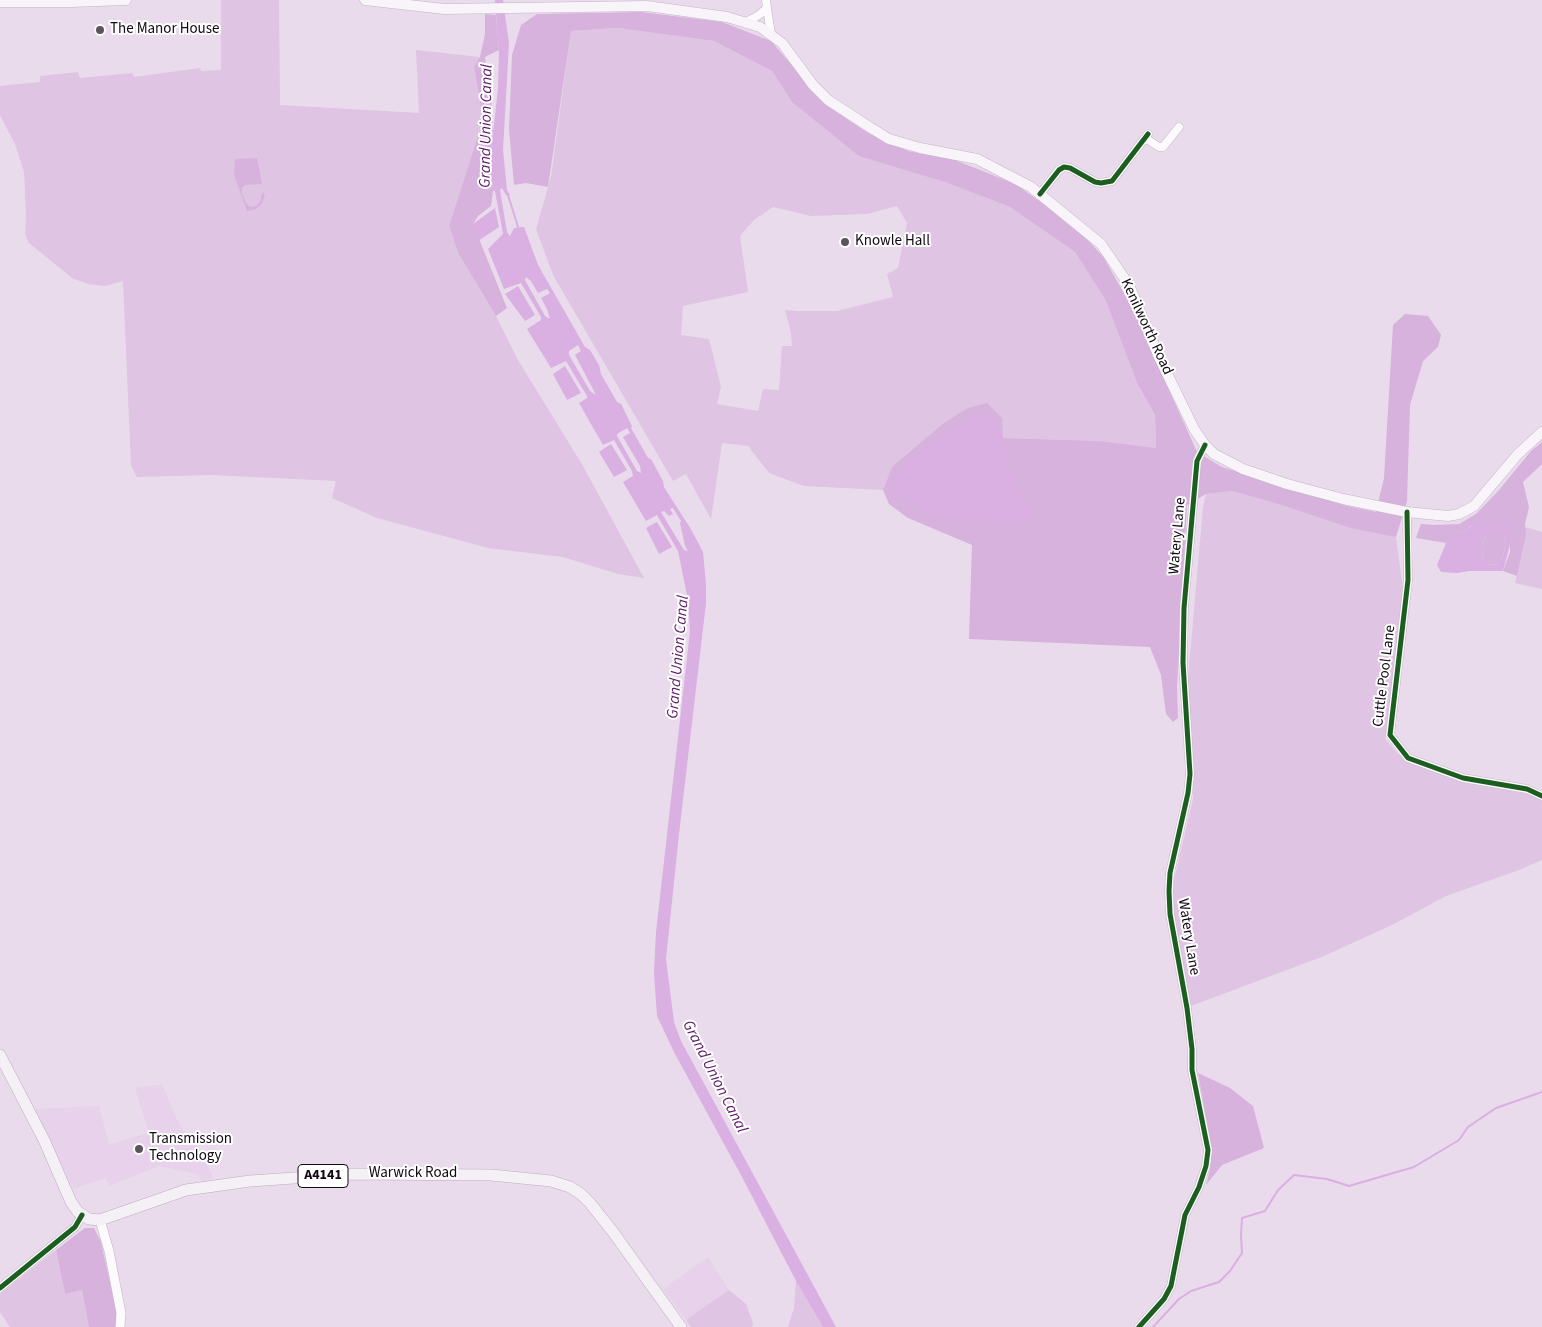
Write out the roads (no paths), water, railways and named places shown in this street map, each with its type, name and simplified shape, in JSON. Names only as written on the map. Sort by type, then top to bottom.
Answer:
[{"type":"main road","points":[[0,2],[126,0]]},
{"type":"main road","name":"Kenilworth Road","points":[[366,0],[444,9],[647,6],[699,13],[746,22],[760,27],[782,44],[828,100],[889,139],[920,148],[977,159],[1031,187],[1101,244],[1129,285],[1159,357],[1194,429],[1214,454],[1243,469],[1287,484],[1343,499],[1407,512],[1448,516],[1459,514],[1474,506],[1518,454],[1542,432]]},
{"type":"main road","points":[[0,1055],[40,1134],[71,1202],[82,1215],[94,1220],[100,1220]]},
{"type":"main road","name":"Warwick Road","points":[[100,1220],[186,1190],[250,1181],[353,1174],[491,1174],[551,1181],[570,1187],[590,1203],[681,1327]]},
{"type":"street","points":[[746,22],[758,16],[766,4]]},
{"type":"street","points":[[766,4],[771,34]]},
{"type":"street","points":[[1040,194],[1059,170],[1064,167],[1070,168],[1101,184],[1112,181],[1147,136],[1159,147],[1163,147],[1179,127]]},
{"type":"street","name":"Watery Lane","points":[[1139,1327],[1164,1299],[1171,1286],[1185,1215],[1204,1173],[1208,1150],[1192,1070],[1192,1049],[1188,1016],[1170,914],[1169,891],[1170,873],[1188,794],[1190,774],[1190,752],[1182,663],[1184,608],[1198,462],[1205,445]]},
{"type":"street","name":"Cuttle Pool Lane","points":[[1407,512],[1408,580],[1390,735],[1408,758],[1462,778],[1527,789],[1542,796]]},
{"type":"street","points":[[0,1288],[75,1227],[82,1215]]},
{"type":"street","points":[[100,1220],[109,1251],[121,1313],[120,1327]]},
{"type":"waterway","points":[[508,195],[518,227]]},
{"type":"waterway","points":[[1153,1327],[1179,1299],[1191,1291],[1219,1282],[1230,1271],[1242,1253],[1242,1218],[1265,1211],[1278,1190],[1294,1175],[1327,1179],[1349,1186],[1414,1167],[1459,1140],[1468,1127],[1496,1108],[1542,1092]]},
{"type":"place","name":"The Manor House","points":[[100,30]]},
{"type":"place","name":"Knowle Hall","points":[[845,242]]},
{"type":"place","name":"Transmission Technology","points":[[139,1149]]},
{"type":"water label","name":"Grand Union Canal","points":[[487,126]]},
{"type":"water label","name":"Grand Union Canal","points":[[679,657]]},
{"type":"water label","name":"Grand Union Canal","points":[[714,1077]]}]
